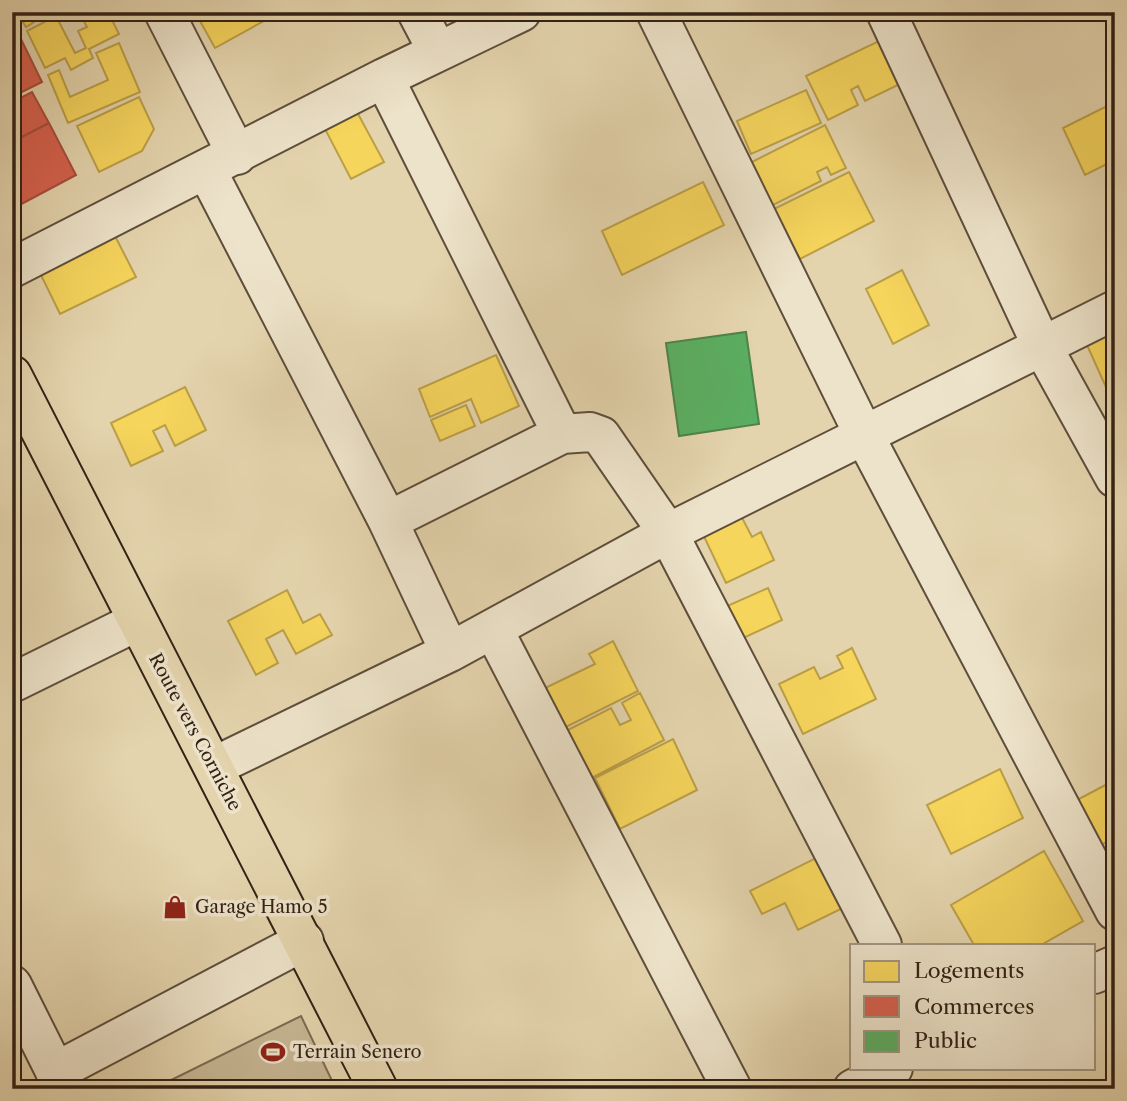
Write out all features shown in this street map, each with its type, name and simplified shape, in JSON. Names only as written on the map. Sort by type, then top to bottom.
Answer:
[{"type":"main road","name":"Route vers Corniche","points":[[12,375],[136,622],[215,766],[378,1089]]},
{"type":"street","points":[[164,12],[222,163],[450,652]]},
{"type":"street","points":[[417,12],[438,52]]},
{"type":"street","points":[[12,268],[384,78],[522,12]]},
{"type":"street","points":[[656,12],[864,435],[1115,911]]},
{"type":"street","points":[[886,12],[1042,346],[1115,478]]},
{"type":"street","points":[[384,78],[562,435]]},
{"type":"street","points":[[215,766],[450,652],[668,533],[1115,310]]},
{"type":"street","points":[[388,521],[562,435],[590,432],[609,443],[668,533],[881,944]]},
{"type":"street","points":[[12,683],[136,622]]},
{"type":"street","points":[[493,629],[732,1089]]},
{"type":"street","points":[[12,985],[60,1080],[304,941]]},
{"type":"street","points":[[1096,973],[1115,965]]},
{"type":"street","points":[[853,1089],[893,1076]]},
{"type":"shaded area","name":"Terrain Senero","points":[[301,1016],[336,1089],[153,1089]]},
{"type":"building: Logements","points":[[17,12],[50,12],[26,27]]},
{"type":"building: Logements","points":[[79,12],[108,12],[119,34],[89,49],[93,58],[71,70],[65,58],[45,68],[27,31],[56,16],[75,53],[86,48],[78,31],[87,27]]},
{"type":"building: Logements","points":[[195,12],[280,12],[215,48]]},
{"type":"building: Logements","points":[[881,40],[902,83],[865,101],[858,86],[851,90],[858,105],[828,120],[806,76]]},
{"type":"building: Logements","points":[[119,43],[140,92],[68,123],[48,75],[59,70],[70,97],[108,80],[96,53]]},
{"type":"building: Logements","points":[[806,90],[821,123],[751,154],[737,121]]},
{"type":"building: Logements","points":[[139,97],[154,129],[142,151],[99,172],[77,126]]},
{"type":"building: Logements","points":[[1115,102],[1115,160],[1085,175],[1063,128]]},
{"type":"building: Logements","points":[[357,112],[384,162],[351,179],[325,129]]},
{"type":"building: Logements","points":[[825,125],[846,168],[831,175],[827,167],[817,172],[821,181],[771,206],[750,163]]},
{"type":"building: Logements","points":[[849,172],[874,221],[800,259],[774,209]]},
{"type":"building: Logements","points":[[703,182],[724,225],[622,275],[602,231]]},
{"type":"building: Logements","points":[[114,234],[136,277],[60,314],[39,271]]},
{"type":"building: Logements","points":[[902,270],[929,325],[893,344],[866,289]]},
{"type":"building: Logements","points":[[1115,319],[1115,407],[1082,334]]},
{"type":"building: Logements","points":[[496,355],[519,406],[481,423],[471,399],[430,417],[419,389]]},
{"type":"building: Logements","points":[[185,387],[206,430],[175,446],[165,425],[153,431],[163,451],[131,466],[111,423]]},
{"type":"building: Logements","points":[[466,405],[475,426],[440,441],[431,420]]},
{"type":"building: Logements","points":[[738,510],[752,537],[761,532],[774,560],[726,583],[700,528]]},
{"type":"building: Logements","points":[[768,588],[782,620],[739,640],[725,607]]},
{"type":"building: Logements","points":[[287,590],[303,623],[320,614],[332,635],[296,654],[283,630],[266,639],[278,663],[256,675],[228,621]]},
{"type":"building: Logements","points":[[613,641],[638,691],[560,730],[541,690],[595,664],[589,654]]},
{"type":"building: Logements","points":[[852,648],[876,699],[803,734],[779,684],[814,667],[820,679],[843,668],[837,656]]},
{"type":"building: Logements","points":[[640,693],[664,740],[586,781],[562,733],[611,708],[620,725],[631,720],[622,703]]},
{"type":"building: Logements","points":[[673,739],[697,790],[620,829],[595,778]]},
{"type":"building: Logements","points":[[1000,769],[1023,818],[951,854],[927,805]]},
{"type":"building: Logements","points":[[1115,780],[1115,837],[1101,845],[1077,800]]},
{"type":"building: Logements","points":[[1044,851],[1083,921],[1043,944],[973,944],[951,905]]},
{"type":"building: Logements","points":[[828,852],[853,903],[798,930],[785,903],[762,914],[750,891]]},
{"type":"building: Commerces","points":[[18,33],[42,82],[12,97],[12,36]]},
{"type":"building: Commerces","points":[[32,92],[49,123],[12,142],[12,102]]},
{"type":"building: Commerces","points":[[49,123],[76,175],[12,209],[12,142]]},
{"type":"building: Public","points":[[746,332],[759,424],[679,436],[666,343]]},
{"type":"place","name":"Garage Hamo 5","points":[[175,907]]},
{"type":"place","name":"Terrain Senero","points":[[273,1052]]}]
